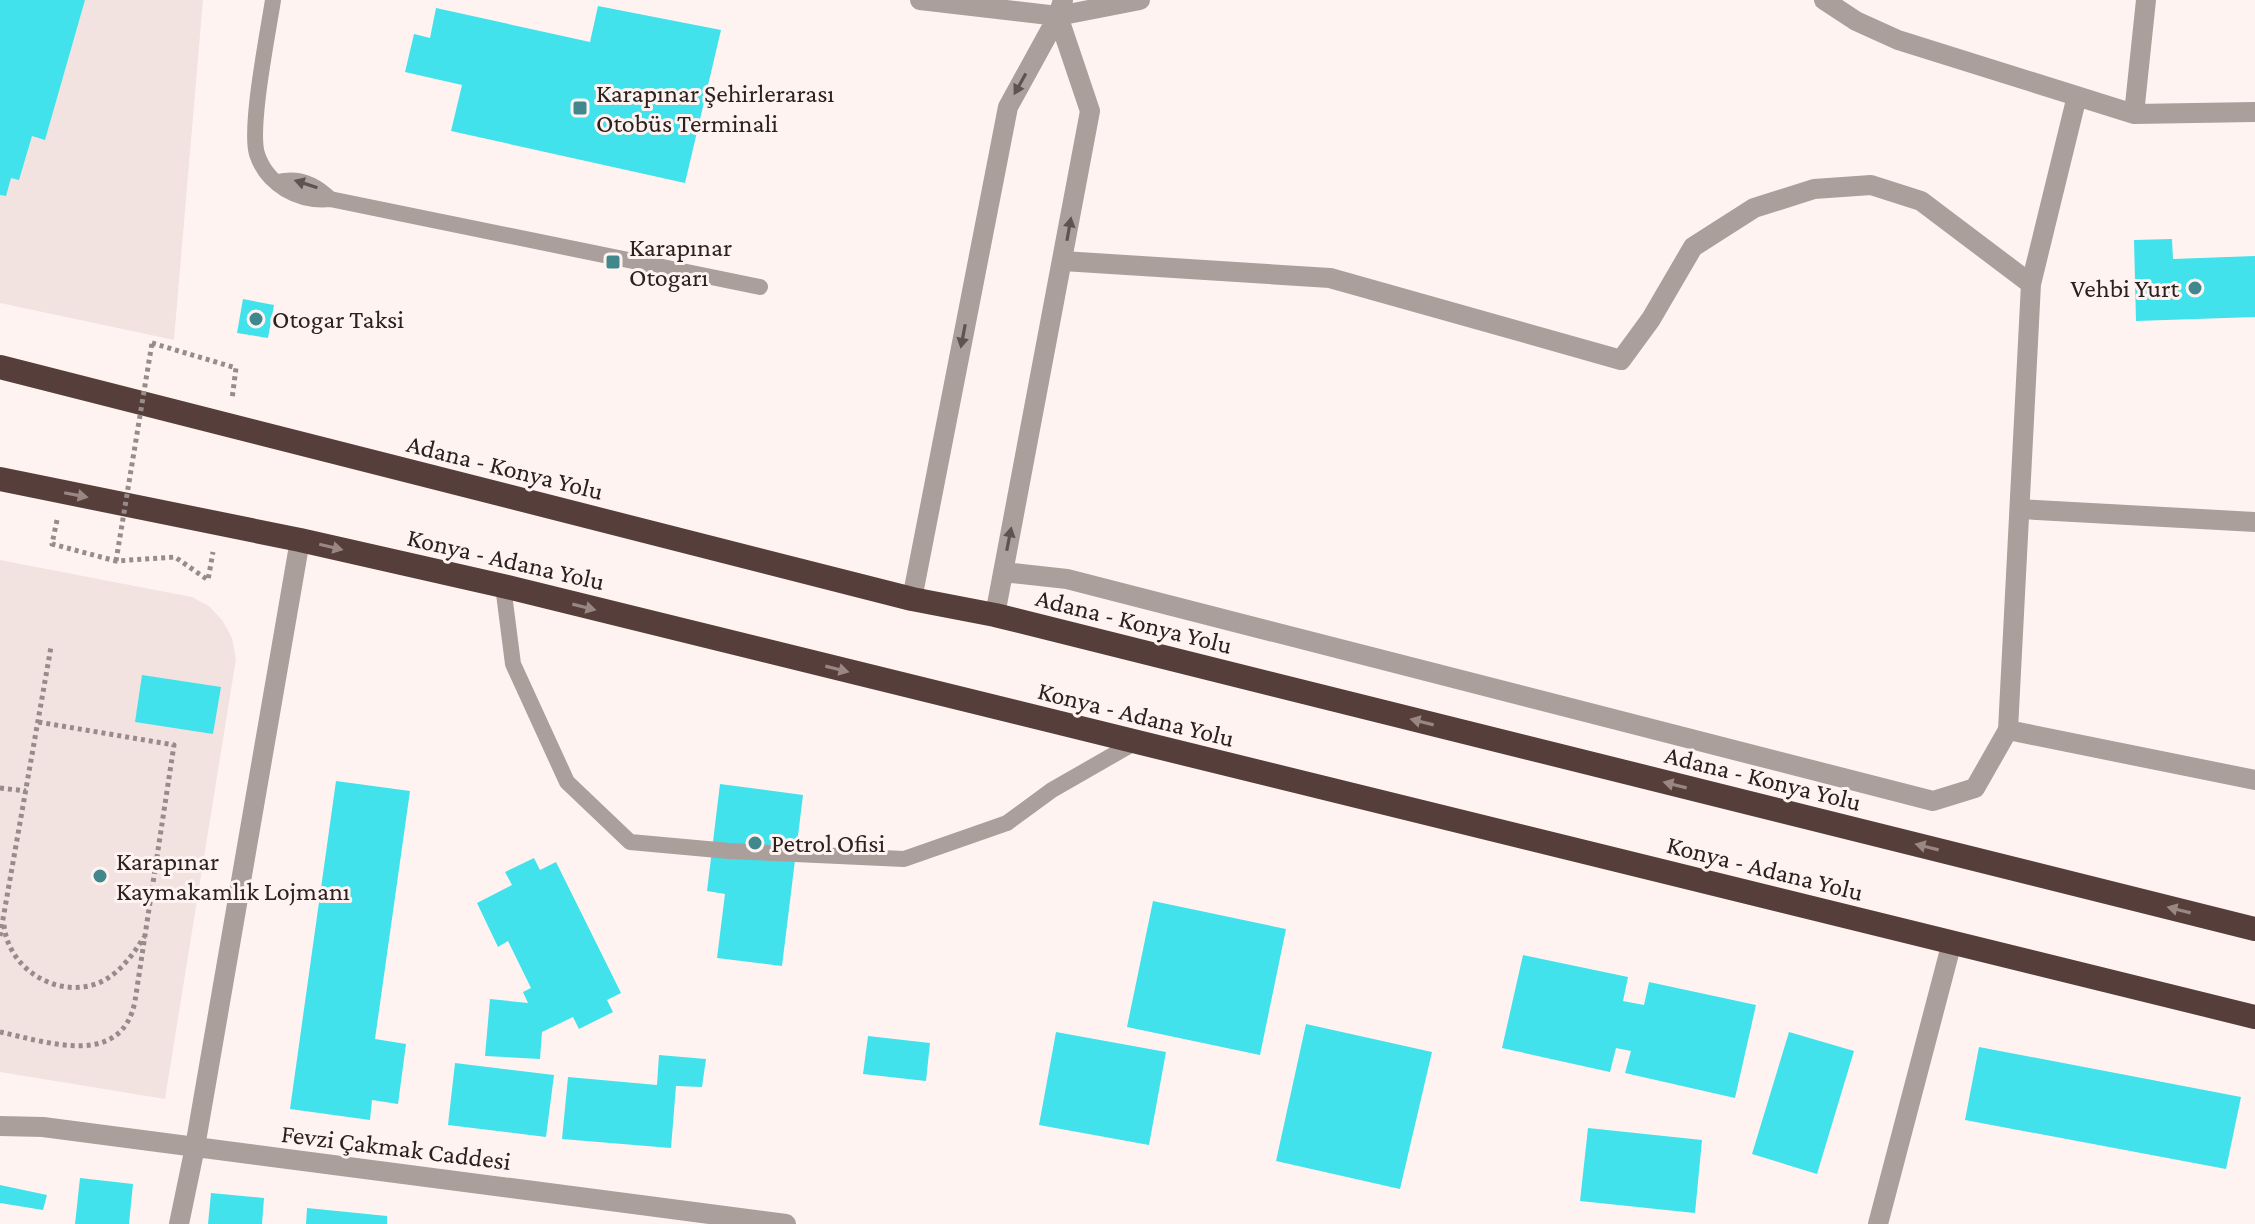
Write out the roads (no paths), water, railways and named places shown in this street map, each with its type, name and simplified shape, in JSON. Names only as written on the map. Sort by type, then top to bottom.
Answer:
[{"type":"highway","name":"Adana - Konya Yolu","points":[[0,367],[912,599],[995,615],[2255,929]]},
{"type":"highway","name":"Konya - Adana Yolu","points":[[0,479],[300,540],[503,586],[2255,1017]]},
{"type":"street","points":[[920,0],[1060,8],[1140,0]]},
{"type":"street","points":[[1824,0],[1856,21],[1898,40],[2134,114],[2255,112]]},
{"type":"street","points":[[2134,114],[2146,0]]},
{"type":"street","points":[[995,615],[1090,111],[1060,8]]},
{"type":"street","points":[[912,599],[1008,107],[1060,8]]},
{"type":"street","points":[[1003,572],[1067,579],[1933,801],[1975,788],[2008,730],[2031,284],[2077,96]]},
{"type":"street","points":[[1063,261],[1330,278],[1621,360],[1651,319],[1693,247],[1754,208],[1814,189],[1871,185],[1921,201],[2031,284]]},
{"type":"street","points":[[2020,509],[2255,522]]},
{"type":"street","points":[[179,1224],[300,540]]},
{"type":"street","points":[[2008,730],[2255,780]]},
{"type":"street","points":[[1878,1224],[1952,942]]},
{"type":"street","name":"Fevzi Çakmak Caddesi","points":[[0,1126],[43,1127],[195,1147],[653,1216],[786,1224]]},
{"type":"lane","points":[[273,0],[255,141],[261,163],[286,192],[760,287]]},
{"type":"lane","points":[[503,586],[513,664],[567,782],[630,842],[729,851],[904,859],[1007,823],[1052,790],[1134,743]]},
{"type":"place","name":"Karapınar Şehirlerarası Otobüs Terminali","points":[[580,108]]},
{"type":"place","name":"Karapınar Otogarı","points":[[613,262]]},
{"type":"place","name":"Vehbi Yurt","points":[[2195,288]]},
{"type":"place","name":"Otogar Taksi","points":[[256,319]]},
{"type":"place","name":"Petrol Ofisi","points":[[755,843]]},
{"type":"place","name":"Karapınar Kaymakamlık Lojmanı","points":[[100,876]]}]
